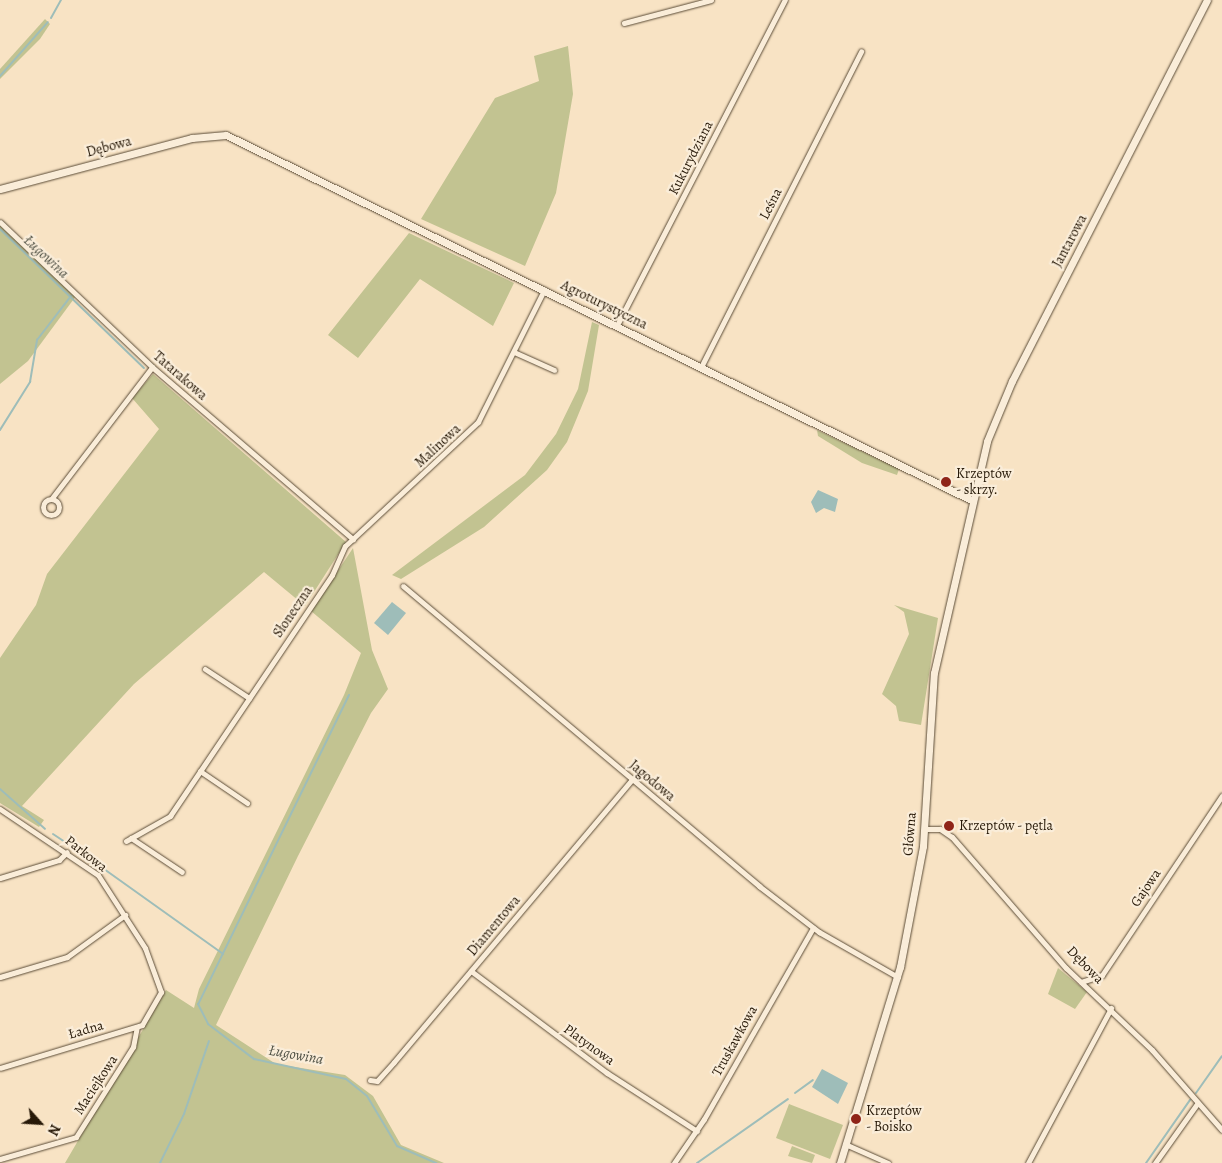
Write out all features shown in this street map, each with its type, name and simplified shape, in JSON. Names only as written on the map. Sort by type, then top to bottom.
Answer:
[{"type":"street","points":[[624,23],[693,2],[711,0]]},
{"type":"street","name":"Kukurydziana","points":[[617,325],[785,0]]},
{"type":"street","name":"Jantarowa","points":[[970,500],[1003,400],[1207,0]]},
{"type":"street","name":"Leśna","points":[[701,366],[861,51]]},
{"type":"street","name":"Agroturystyczna","points":[[225,135],[701,366],[970,500]]},
{"type":"street","name":"Dębowa","points":[[0,189],[192,138],[225,135]]},
{"type":"street","name":"Tatarakowa","points":[[0,222],[152,367],[353,538]]},
{"type":"street","name":"Malinowa","points":[[353,538],[472,429],[514,352],[544,290]]},
{"type":"street","points":[[514,352],[554,370]]},
{"type":"street","points":[[52,498],[152,367]]},
{"type":"street","name":"Główna","points":[[840,1163],[898,977],[925,829],[930,701],[970,500]]},
{"type":"street","name":"Słoneczna","points":[[182,872],[129,840],[170,816],[353,538]]},
{"type":"street","name":"Jagodowa","points":[[403,586],[632,779],[813,928],[898,977]]},
{"type":"street","points":[[205,669],[249,698]]},
{"type":"street","points":[[200,771],[247,803]]},
{"type":"street","name":"Diamentowa","points":[[370,1080],[377,1081],[632,779]]},
{"type":"street","name":"Gajowa","points":[[1081,982],[1102,975],[1222,796]]},
{"type":"street","name":"Parkowa","points":[[0,809],[67,852],[98,875],[125,915],[151,961],[161,992],[150,1017],[138,1027]]},
{"type":"street","name":"Dębowa","points":[[925,829],[940,829],[952,837],[1081,982],[1111,1008],[1222,1130]]},
{"type":"street","points":[[0,878],[59,860],[67,852]]},
{"type":"street","points":[[0,977],[67,957],[125,915]]},
{"type":"street","name":"Truskawkowa","points":[[674,1163],[698,1131],[813,928]]},
{"type":"street","name":"Platynowa","points":[[471,971],[607,1073],[698,1131]]},
{"type":"street","points":[[1028,1163],[1111,1008]]},
{"type":"street","name":"Ładna","points":[[0,1068],[138,1027]]},
{"type":"street","name":"Maciejkowa","points":[[0,1159],[76,1137],[133,1047],[138,1027]]},
{"type":"street","points":[[1155,1163],[1197,1104]]},
{"type":"street","points":[[845,1144],[888,1163]]},
{"type":"green space","points":[[45,19],[50,24],[40,39],[0,79],[0,69]]},
{"type":"green space","points":[[568,46],[573,94],[556,193],[525,266],[421,219],[495,98],[539,81],[534,56]]},
{"type":"green space","points":[[0,225],[76,296],[28,361],[0,384]]},
{"type":"green space","points":[[409,233],[514,283],[493,326],[420,279],[358,358],[328,335]]},
{"type":"green space","points":[[592,322],[599,325],[588,391],[567,442],[547,470],[484,527],[401,579],[392,575],[525,475],[556,434],[578,389]]},
{"type":"green space","points":[[153,374],[346,542],[305,606],[264,572],[134,684],[22,806],[44,820],[39,827],[0,803],[0,658],[36,605],[47,574],[159,429],[132,398]]},
{"type":"green space","points":[[817,430],[899,469],[897,475],[862,463],[818,436]]},
{"type":"green space","points":[[353,548],[372,650],[388,689],[371,713],[298,856],[216,1025],[276,1064],[345,1075],[373,1096],[401,1145],[444,1163],[65,1163],[166,990],[194,1008],[199,989],[344,695],[361,653],[311,611]]},
{"type":"green space","points":[[894,605],[938,618],[921,725],[899,721],[896,706],[882,694],[909,634],[904,612]]},
{"type":"green space","points":[[1058,968],[1087,992],[1075,1009],[1048,994]]},
{"type":"green space","points":[[789,1104],[843,1125],[830,1159],[776,1138]]},
{"type":"green space","points":[[792,1146],[815,1155],[812,1163],[788,1156]]},
{"type":"water","points":[[818,490],[838,499],[835,512],[824,508],[816,513],[811,502]]},
{"type":"water","points":[[392,602],[406,613],[388,635],[374,623]]},
{"type":"water","points":[[822,1069],[848,1083],[838,1104],[812,1087]]},
{"type":"waterway","name":"Ługowina","points":[[51,18],[61,0]]},
{"type":"waterway","name":"Ługowina","points":[[0,76],[48,22]]},
{"type":"waterway","name":"Ługowina","points":[[0,229],[144,368]]},
{"type":"waterway","name":"Ługowina","points":[[0,430],[30,382],[37,340],[71,296]]},
{"type":"waterway","name":"Ługowina","points":[[349,695],[198,1004],[208,1024],[254,1059],[346,1079],[367,1096],[397,1146],[436,1163]]},
{"type":"waterway","name":"Ługowina","points":[[0,789],[45,829]]},
{"type":"waterway","name":"Ługowina","points":[[53,834],[89,858]]},
{"type":"waterway","name":"Ługowina","points":[[97,864],[223,954]]},
{"type":"waterway","points":[[160,1163],[184,1114],[209,1041]]},
{"type":"waterway","points":[[1196,1093],[1222,1056]]},
{"type":"waterway","points":[[795,1093],[813,1080]]},
{"type":"waterway","points":[[697,1163],[788,1099]]},
{"type":"waterway","points":[[1146,1163],[1190,1100]]},
{"type":"place","name":"Krzeptów - skrzy.","points":[[946,482]]},
{"type":"place","name":"Krzeptów - pętla","points":[[949,826]]},
{"type":"place","name":"Krzeptów - Boisko","points":[[856,1119]]}]
